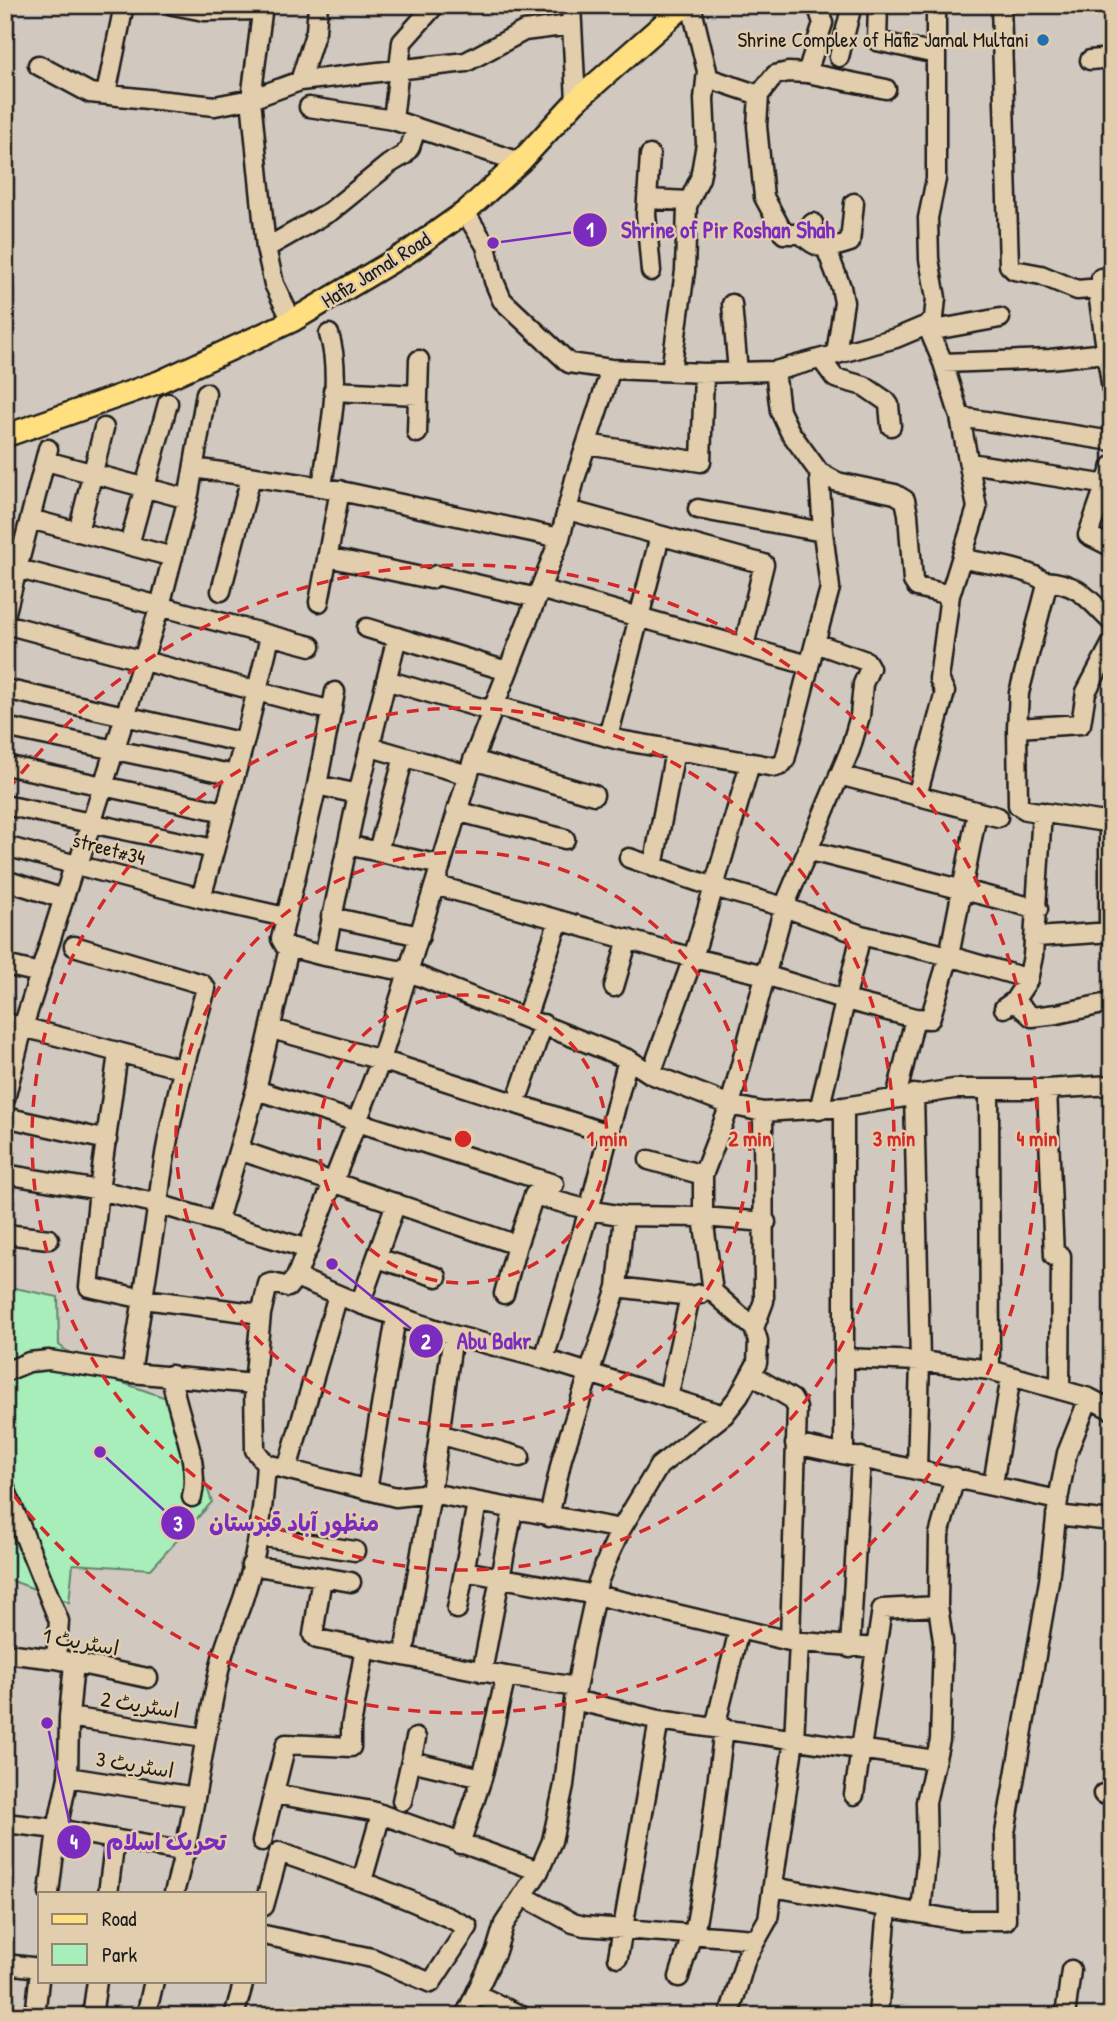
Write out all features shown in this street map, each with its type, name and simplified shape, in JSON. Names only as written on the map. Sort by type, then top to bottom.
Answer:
[{"type":"main road","name":"Hafiz Jamal Road","points":[[5,436],[159,382],[292,321],[408,252],[465,212],[520,162],[576,101],[685,5]]},
{"type":"street","points":[[106,94],[124,5]]},
{"type":"street","points":[[173,5],[204,11],[263,8],[251,99],[267,248],[274,284],[292,321]]},
{"type":"street","points":[[300,81],[316,31],[318,5]]},
{"type":"street","points":[[393,120],[402,42],[435,5]]},
{"type":"street","points":[[571,5],[576,101]]},
{"type":"street","points":[[671,371],[685,271],[686,217],[689,201],[700,178],[706,138],[704,99],[708,78],[691,5]]},
{"type":"street","points":[[807,73],[822,32],[822,15],[817,5]]},
{"type":"street","points":[[839,57],[852,5]]},
{"type":"street","points":[[878,5],[877,41],[936,54]]},
{"type":"street","points":[[928,328],[934,317],[936,298],[929,259],[928,218],[936,179],[936,5]]},
{"type":"street","points":[[1001,5],[1009,265],[1014,270],[1041,275],[1077,290],[1106,282]]},
{"type":"street","points":[[38,65],[90,93],[215,106],[251,99],[300,81],[466,62],[524,31],[571,25]]},
{"type":"street","points":[[1090,60],[1112,58]]},
{"type":"street","points":[[854,203],[851,240],[826,248],[814,246],[807,228],[784,234],[764,197],[757,126],[759,95],[775,75],[788,72],[807,73],[886,89]]},
{"type":"street","points":[[708,78],[759,95]]},
{"type":"street","points":[[309,107],[393,120],[520,162]]},
{"type":"street","points":[[267,248],[331,211],[404,155],[416,129]]},
{"type":"street","points":[[650,155],[647,199],[651,271]]},
{"type":"street","points":[[647,199],[689,201]]},
{"type":"street","points":[[465,212],[486,246],[494,281],[502,300],[569,363],[611,369],[704,373],[775,371],[928,328],[1000,318]]},
{"type":"street","points":[[826,248],[844,302],[829,357],[835,378],[864,386],[886,401],[889,405],[891,426]]},
{"type":"street","points":[[1106,282],[1098,293],[1112,390]]},
{"type":"street","points":[[732,304],[738,372]]},
{"type":"street","points":[[917,796],[945,692],[939,679],[950,594],[978,508],[960,417],[943,363],[928,328]]},
{"type":"street","points":[[322,487],[333,391],[334,356],[329,334]]},
{"type":"street","points":[[943,363],[1050,359],[1105,353]]},
{"type":"street","points":[[417,433],[419,360]]},
{"type":"street","points":[[611,369],[575,479],[560,538],[470,768],[381,1060],[296,1277],[288,1287],[268,1284],[261,1314],[254,1384],[255,1450],[266,1464],[396,1497],[430,1493],[621,1529]]},
{"type":"street","points":[[775,371],[780,411],[790,432],[819,472],[836,482],[895,494],[905,500],[913,581],[917,587],[950,594]]},
{"type":"street","points":[[587,444],[701,463],[704,373]]},
{"type":"street","points":[[333,391],[418,395]]},
{"type":"street","points":[[5,1099],[14,1025],[40,973],[92,821],[160,606],[188,499],[206,393]]},
{"type":"street","points":[[128,545],[168,403]]},
{"type":"street","points":[[960,417],[1112,440]]},
{"type":"street","points":[[78,532],[104,428]]},
{"type":"street","points":[[5,616],[47,455],[93,474],[188,499]]},
{"type":"street","points":[[970,464],[1107,485]]},
{"type":"street","points":[[1112,467],[1088,534],[1112,547]]},
{"type":"street","points":[[194,468],[340,490],[560,538]]},
{"type":"street","points":[[386,680],[608,737],[750,764],[775,767],[782,765],[831,588],[823,532],[819,472]]},
{"type":"street","points":[[221,591],[251,477]]},
{"type":"street","points":[[319,602],[340,490]]},
{"type":"street","points":[[698,509],[823,532]]},
{"type":"street","points":[[568,510],[764,564],[744,646]]},
{"type":"street","points":[[30,519],[173,557]]},
{"type":"street","points":[[608,737],[660,536]]},
{"type":"street","points":[[327,557],[431,579],[436,575],[538,594],[639,616],[808,665]]},
{"type":"street","points":[[962,559],[1012,569],[1045,581],[1071,584],[1112,622]]},
{"type":"street","points":[[19,569],[311,646]]},
{"type":"street","points":[[1036,937],[1110,932],[1111,822],[1026,810],[1018,805],[1019,693],[1046,590],[1045,581]]},
{"type":"street","points":[[5,624],[332,711]]},
{"type":"street","points":[[367,628],[507,671]]},
{"type":"street","points":[[201,898],[270,637]]},
{"type":"street","points":[[324,956],[358,794],[397,637]]},
{"type":"street","points":[[465,2016],[496,1951],[504,1923],[539,1871],[552,1841],[564,1785],[575,1693],[598,1582],[621,1529],[659,1466],[724,1415],[739,1396],[757,1363],[758,1341],[754,1328],[713,1292],[703,1217],[704,1175],[730,1105],[784,907],[839,775],[860,716],[863,684],[870,668],[866,661],[815,643]]},
{"type":"street","points":[[1017,728],[1081,724],[1086,692],[1112,643]]},
{"type":"street","points":[[5,689],[244,743]]},
{"type":"street","points":[[335,692],[317,785],[281,939],[289,948],[409,971],[628,1059],[651,1074],[730,1105],[763,1112],[844,1107],[954,1088],[1047,1089],[1112,1085]]},
{"type":"street","points":[[5,727],[235,775]]},
{"type":"street","points":[[371,747],[404,757],[470,768],[594,795]]},
{"type":"street","points":[[653,867],[676,751]]},
{"type":"street","points":[[378,852],[404,757]]},
{"type":"street","points":[[651,1074],[693,958],[750,764]]},
{"type":"street","points":[[5,765],[224,812]]},
{"type":"street","points":[[839,775],[998,817]]},
{"type":"street","points":[[317,785],[358,794]]},
{"type":"street","points":[[5,805],[92,821],[214,849]]},
{"type":"street","points":[[456,811],[565,839]]},
{"type":"street","points":[[1042,812],[1036,937],[1028,980],[1009,1004],[1032,1017],[1112,1002]]},
{"type":"street","points":[[435,885],[693,958],[765,975],[846,1000],[915,1018],[930,1019],[933,1017],[949,956],[977,813]]},
{"type":"street","points":[[347,845],[441,864]]},
{"type":"street","name":"street#34","points":[[5,846],[201,898],[285,917]]},
{"type":"street","points":[[807,850],[1038,909]]},
{"type":"street","points":[[629,858],[784,907],[861,935],[1026,978]]},
{"type":"street","points":[[5,880],[64,900]]},
{"type":"street","points":[[331,917],[420,936]]},
{"type":"street","points":[[520,1091],[559,919]]},
{"type":"street","points":[[819,1110],[861,935]]},
{"type":"street","points":[[614,987],[628,939]]},
{"type":"street","points":[[74,946],[205,986],[206,989],[182,1069],[164,1152],[131,1373]]},
{"type":"street","points":[[218,1220],[272,1029],[289,948]]},
{"type":"street","points":[[5,965],[40,973]]},
{"type":"street","points":[[915,1018],[905,1096],[920,1361],[917,1469]]},
{"type":"street","points":[[14,1025],[182,1069]]},
{"type":"street","points":[[272,1029],[381,1060],[609,1134]]},
{"type":"street","points":[[118,1053],[89,1287],[144,1299],[261,1314]]},
{"type":"street","points":[[544,1359],[589,1210],[628,1059]]},
{"type":"street","points":[[989,1089],[990,1370]]},
{"type":"street","points":[[1047,1089],[1054,1256],[1061,1256],[1060,1390]]},
{"type":"street","points":[[256,1090],[554,1184]]},
{"type":"street","points":[[844,1107],[844,1358],[852,1456],[850,1648]]},
{"type":"street","points":[[754,1328],[764,1301],[766,1222],[763,1112]]},
{"type":"street","points":[[5,1117],[107,1140]]},
{"type":"street","points":[[239,1150],[517,1245]]},
{"type":"street","points":[[649,1160],[704,1175]]},
{"type":"street","points":[[5,1174],[158,1203],[308,1249]]},
{"type":"street","points":[[504,1294],[534,1195],[589,1210],[624,1216],[703,1217],[766,1222]]},
{"type":"street","points":[[360,1304],[396,1203]]},
{"type":"street","points":[[549,1517],[562,1458],[617,1287],[624,1216]]},
{"type":"street","points":[[5,1234],[49,1239]]},
{"type":"street","points":[[377,1258],[437,1277]]},
{"type":"street","points":[[296,1277],[396,1317],[544,1359],[724,1415]]},
{"type":"street","points":[[617,1287],[690,1296],[713,1292]]},
{"type":"street","points":[[287,1469],[338,1295]]},
{"type":"street","points":[[668,1398],[690,1296]]},
{"type":"street","points":[[367,1490],[396,1317]]},
{"type":"street","points":[[406,1642],[453,1335]]},
{"type":"street","points":[[844,1358],[920,1361],[990,1370],[1089,1398],[1112,1410]]},
{"type":"street","points":[[5,1372],[29,1362],[49,1360],[131,1373],[254,1384]]},
{"type":"street","points":[[172,1375],[174,1394],[196,1477],[192,1497]]},
{"type":"street","points":[[729,2016],[746,1958],[766,1924],[794,1740],[797,1408],[752,1375]]},
{"type":"street","points":[[993,1485],[1011,1376]]},
{"type":"street","points":[[773,1887],[957,1920],[1006,1920],[1005,1833],[1049,1581],[1057,1507],[1068,1453],[1089,1398]]},
{"type":"street","points":[[439,1434],[520,1457]]},
{"type":"street","points":[[795,1444],[993,1485],[1057,1507],[1112,1521]]},
{"type":"street","points":[[174,1892],[186,1852],[204,1738],[222,1658],[244,1594],[259,1536],[266,1464]]},
{"type":"street","points":[[921,1912],[927,1854],[926,1802],[940,1740],[943,1640],[939,1606],[939,1535],[955,1477]]},
{"type":"street","points":[[5,1488],[59,1621],[56,1659]]},
{"type":"street","points":[[457,1609],[477,1503]]},
{"type":"street","points":[[482,1672],[513,1510]]},
{"type":"street","points":[[259,1536],[355,1551]]},
{"type":"street","points":[[251,1566],[351,1582]]},
{"type":"street","points":[[464,1571],[596,1595],[794,1642],[876,1648]]},
{"type":"street","points":[[322,1577],[314,1637],[506,1676],[575,1693],[659,1720],[935,1760]]},
{"type":"street","points":[[854,1794],[882,1609],[939,1606]]},
{"type":"street","points":[[680,1977],[693,1934],[708,1857],[720,1727],[739,1630]]},
{"type":"street","points":[[262,1841],[286,1744],[351,1747],[351,1726],[365,1648]]},
{"type":"street","name":"اسٹریٹ 1","points":[[5,1653],[56,1659],[148,1678]]},
{"type":"street","points":[[50,1892],[57,1829],[68,1777],[69,1717],[74,1663]]},
{"type":"street","points":[[460,1844],[482,1778],[506,1676]]},
{"type":"street","name":"اسٹریٹ 2","points":[[69,1717],[204,1738]]},
{"type":"street","points":[[618,1957],[659,1720]]},
{"type":"street","points":[[402,1801],[415,1738]]},
{"type":"street","points":[[411,1761],[482,1778]]},
{"type":"street","name":"اسٹریٹ 3","points":[[68,1777],[195,1797]]},
{"type":"street","points":[[274,1794],[381,1814],[539,1871]]},
{"type":"street","points":[[362,1881],[381,1814]]},
{"type":"street","points":[[5,1823],[57,1829],[186,1852]]},
{"type":"street","points":[[108,1892],[115,1839]]},
{"type":"street","points":[[266,1899],[279,1852],[362,1881],[468,1927],[431,1983],[372,1958],[266,1935]]},
{"type":"street","points":[[523,1896],[580,1926],[755,1939]]},
{"type":"street","points":[[878,2016],[887,1908]]},
{"type":"street","points":[[5,1964],[38,1970]]},
{"type":"street","points":[[1065,2016],[1071,1970]]},
{"type":"street","points":[[35,2016],[39,1982]]},
{"type":"street","points":[[92,2016],[97,1982]]},
{"type":"street","points":[[146,2016],[154,1982]]},
{"type":"street","points":[[234,2016],[244,1982]]},
{"type":"street","points":[[476,1994],[522,2016]]},
{"type":"green space","points":[[5,1286],[58,1297],[59,1345],[97,1374],[178,1402],[212,1502],[151,1569],[73,1564],[69,1602],[5,1578]]},
{"type":"place","name":"Shrine Complex of Hafiz Jamal Multani","points":[[1043,40]]},
{"type":"place","name":"Shrine of Pir Roshan Shah","points":[[493,243]]},
{"type":"place","name":"Abu Bakr","points":[[332,1264]]},
{"type":"place","name":"منظور آباد قبرستان","points":[[100,1452]]},
{"type":"place","name":"تحریک اسلام","points":[[47,1723]]}]
